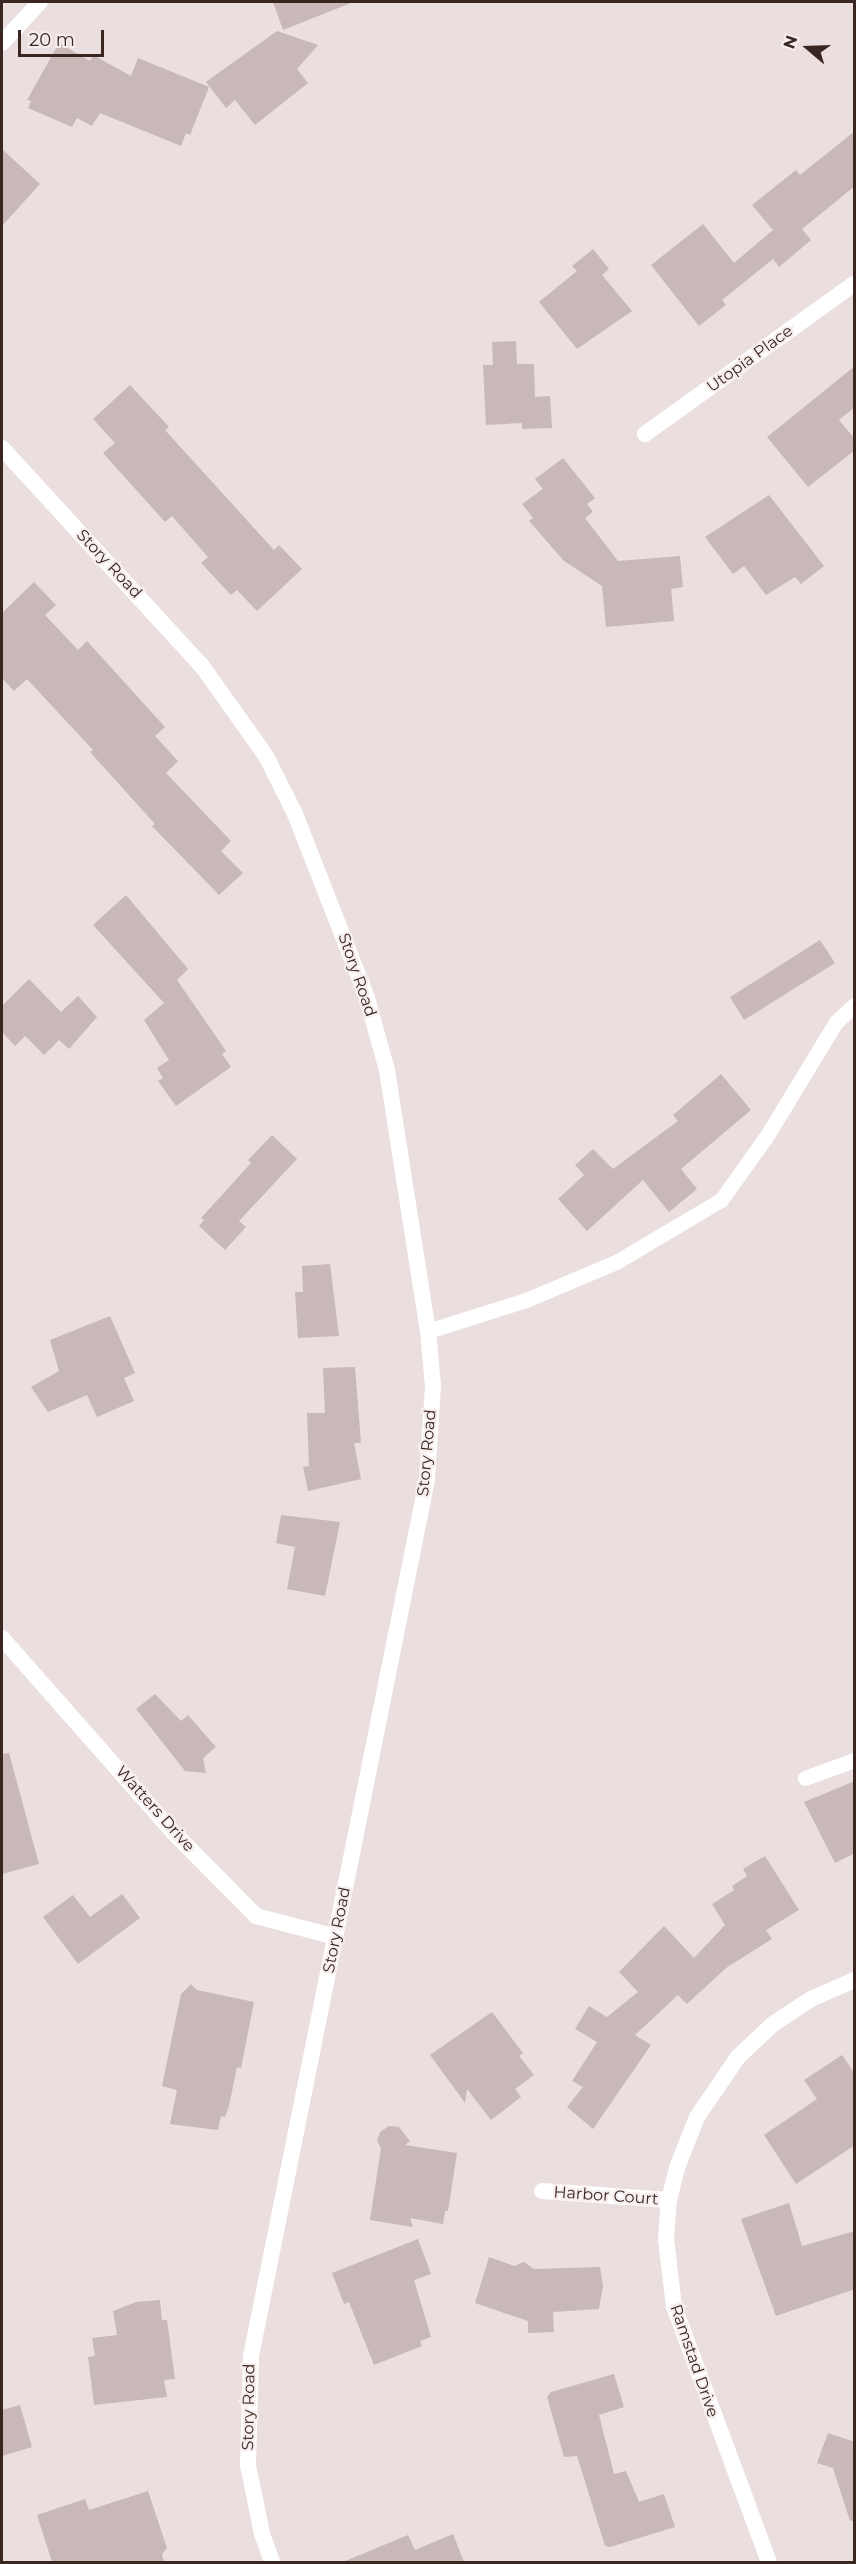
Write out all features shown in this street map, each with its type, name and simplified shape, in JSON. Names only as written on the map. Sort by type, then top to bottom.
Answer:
[{"type":"street","points":[[2,43],[40,2]]},
{"type":"street","name":"Utopia Place","points":[[645,434],[855,284]]},
{"type":"street","name":"Story Road","points":[[2,448],[202,666],[260,747],[295,814],[367,998],[387,1070],[428,1330],[432,1386],[427,1480],[250,2356],[248,2465],[262,2534],[272,2562]]},
{"type":"street","name":"Watters Drive","points":[[2,1638],[174,1833],[256,1916],[336,1937]]},
{"type":"street","name":"Ramstad Drive","points":[[769,2562],[674,2307],[666,2239],[669,2200],[677,2168],[697,2117],[738,2057],[773,2024],[811,1999],[855,1980]]},
{"type":"street","name":"Harbor Court","points":[[542,2191],[669,2200]]},
{"type":"lane","points":[[428,1330],[526,1300],[615,1262],[721,1200],[766,1137],[836,1022],[855,1005]]},
{"type":"lane","points":[[805,1778],[855,1760]]},
{"type":"building","points":[[273,2],[351,2],[351,3],[283,30]]},
{"type":"building","points":[[277,31],[318,45],[297,69],[308,83],[255,125],[235,100],[226,108],[206,82]]},
{"type":"building","points":[[59,43],[90,61],[93,55],[131,76],[138,58],[209,87],[190,135],[186,133],[181,146],[100,113],[92,126],[77,118],[72,127],[28,108],[31,101],[27,100]]},
{"type":"building","points":[[855,131],[855,186],[802,229],[811,240],[779,267],[773,259],[722,300],[726,305],[699,326],[651,265],[703,224],[734,263],[773,230],[752,205],[796,170],[800,175]]},
{"type":"building","points":[[2,149],[40,184],[2,226]]},
{"type":"building","points":[[593,249],[609,269],[602,275],[632,311],[577,349],[539,302],[577,271],[572,266]]},
{"type":"building","points":[[516,341],[517,364],[534,364],[535,397],[550,396],[552,428],[522,429],[522,423],[486,425],[483,365],[493,365],[492,342]]},
{"type":"building","points":[[855,366],[855,407],[839,420],[855,439],[855,450],[808,487],[767,437]]},
{"type":"building","points":[[130,385],[169,427],[165,430],[274,550],[279,545],[302,569],[257,611],[237,590],[231,595],[201,563],[208,557],[172,516],[165,522],[103,453],[115,443],[93,419]]},
{"type":"building","points":[[563,458],[595,498],[587,504],[593,512],[585,518],[618,561],[680,556],[683,587],[671,589],[674,621],[606,627],[602,586],[564,561],[529,521],[533,518],[522,504],[543,489],[535,479]]},
{"type":"building","points":[[769,495],[824,566],[801,584],[795,577],[766,595],[744,566],[733,574],[705,537]]},
{"type":"building","points":[[34,582],[56,605],[45,615],[78,650],[87,641],[165,727],[155,736],[178,761],[166,773],[231,841],[221,851],[243,873],[219,895],[152,826],[155,824],[90,752],[93,750],[27,679],[14,691],[2,678],[2,613]]},
{"type":"building","points":[[126,895],[188,969],[177,980],[226,1051],[222,1054],[231,1067],[176,1106],[158,1081],[163,1078],[157,1068],[169,1060],[144,1020],[164,1003],[93,925]]},
{"type":"building","points":[[820,940],[835,963],[744,1020],[730,997]]},
{"type":"building","points":[[29,979],[61,1012],[78,996],[97,1017],[69,1049],[59,1040],[44,1055],[25,1036],[15,1046],[2,1032],[2,1006]]},
{"type":"building","points":[[721,1074],[751,1110],[681,1169],[697,1189],[669,1212],[643,1180],[587,1231],[558,1199],[584,1175],[575,1165],[593,1149],[613,1169],[678,1121],[673,1115]]},
{"type":"building","points":[[272,1135],[297,1159],[239,1221],[246,1227],[225,1250],[199,1226],[204,1220],[201,1218],[251,1163],[248,1160]]},
{"type":"building","points":[[330,1264],[339,1336],[298,1338],[295,1292],[303,1292],[302,1266]]},
{"type":"building","points":[[110,1316],[135,1373],[124,1378],[134,1401],[97,1417],[87,1395],[48,1412],[31,1387],[59,1371],[50,1340]]},
{"type":"building","points":[[355,1367],[361,1443],[354,1443],[361,1479],[308,1491],[303,1467],[309,1466],[307,1413],[325,1413],[323,1368]]},
{"type":"building","points":[[281,1515],[340,1522],[325,1596],[287,1589],[295,1547],[276,1543]]},
{"type":"building","points":[[155,1694],[181,1721],[188,1715],[216,1747],[203,1758],[206,1773],[185,1771],[136,1709]]},
{"type":"building","points":[[9,1753],[39,1864],[2,1874],[2,1754]]},
{"type":"building","points":[[855,1781],[855,1853],[835,1863],[804,1802]]},
{"type":"building","points":[[765,1856],[799,1910],[766,1930],[772,1939],[726,1968],[687,2004],[678,1995],[635,2035],[651,2045],[593,2129],[567,2107],[583,2087],[572,2081],[597,2042],[575,2029],[589,2006],[607,2017],[638,1992],[619,1972],[664,1926],[694,1958],[725,1925],[712,1904],[734,1890],[732,1886],[747,1876],[743,1869]]},
{"type":"building","points":[[122,1894],[140,1918],[78,1964],[43,1917],[73,1895],[90,1917]]},
{"type":"building","points":[[191,1984],[197,1990],[254,2002],[241,2068],[237,2067],[229,2106],[225,2117],[221,2116],[218,2130],[170,2124],[177,2090],[162,2086],[181,1994]]},
{"type":"building","points":[[492,2012],[523,2053],[519,2056],[534,2075],[515,2089],[521,2097],[491,2120],[467,2089],[465,2103],[430,2055]]},
{"type":"building","points":[[842,2055],[855,2074],[855,2145],[796,2184],[764,2135],[817,2099],[804,2080]]},
{"type":"building","points":[[389,2126],[399,2127],[410,2141],[405,2145],[457,2153],[448,2211],[445,2211],[443,2224],[410,2218],[413,2227],[370,2220],[381,2148],[377,2141],[380,2132]]},
{"type":"building","points":[[789,2203],[802,2246],[855,2231],[855,2289],[776,2316],[741,2219]]},
{"type":"building","points":[[418,2239],[431,2274],[414,2280],[431,2337],[420,2341],[422,2346],[374,2365],[349,2302],[344,2304],[332,2273]]},
{"type":"building","points":[[489,2257],[514,2266],[524,2262],[534,2269],[600,2267],[603,2286],[599,2309],[553,2312],[554,2332],[528,2333],[528,2321],[475,2303]]},
{"type":"building","points":[[160,2300],[162,2320],[167,2320],[175,2379],[164,2380],[167,2397],[94,2405],[88,2357],[95,2356],[92,2338],[117,2335],[113,2311],[136,2302]]},
{"type":"building","points":[[614,2374],[624,2407],[599,2415],[614,2474],[626,2471],[639,2502],[664,2494],[675,2527],[610,2547],[605,2546],[577,2456],[564,2457],[547,2397],[551,2392]]},
{"type":"building","points":[[20,2405],[32,2447],[2,2456],[2,2410]]},
{"type":"building","points":[[828,2433],[855,2442],[855,2520],[850,2521],[833,2468],[817,2463]]},
{"type":"building","points":[[148,2491],[167,2548],[162,2554],[164,2562],[52,2562],[37,2515],[85,2499],[89,2510]]},
{"type":"building","points":[[453,2534],[464,2562],[343,2562],[408,2535],[415,2550]]}]
